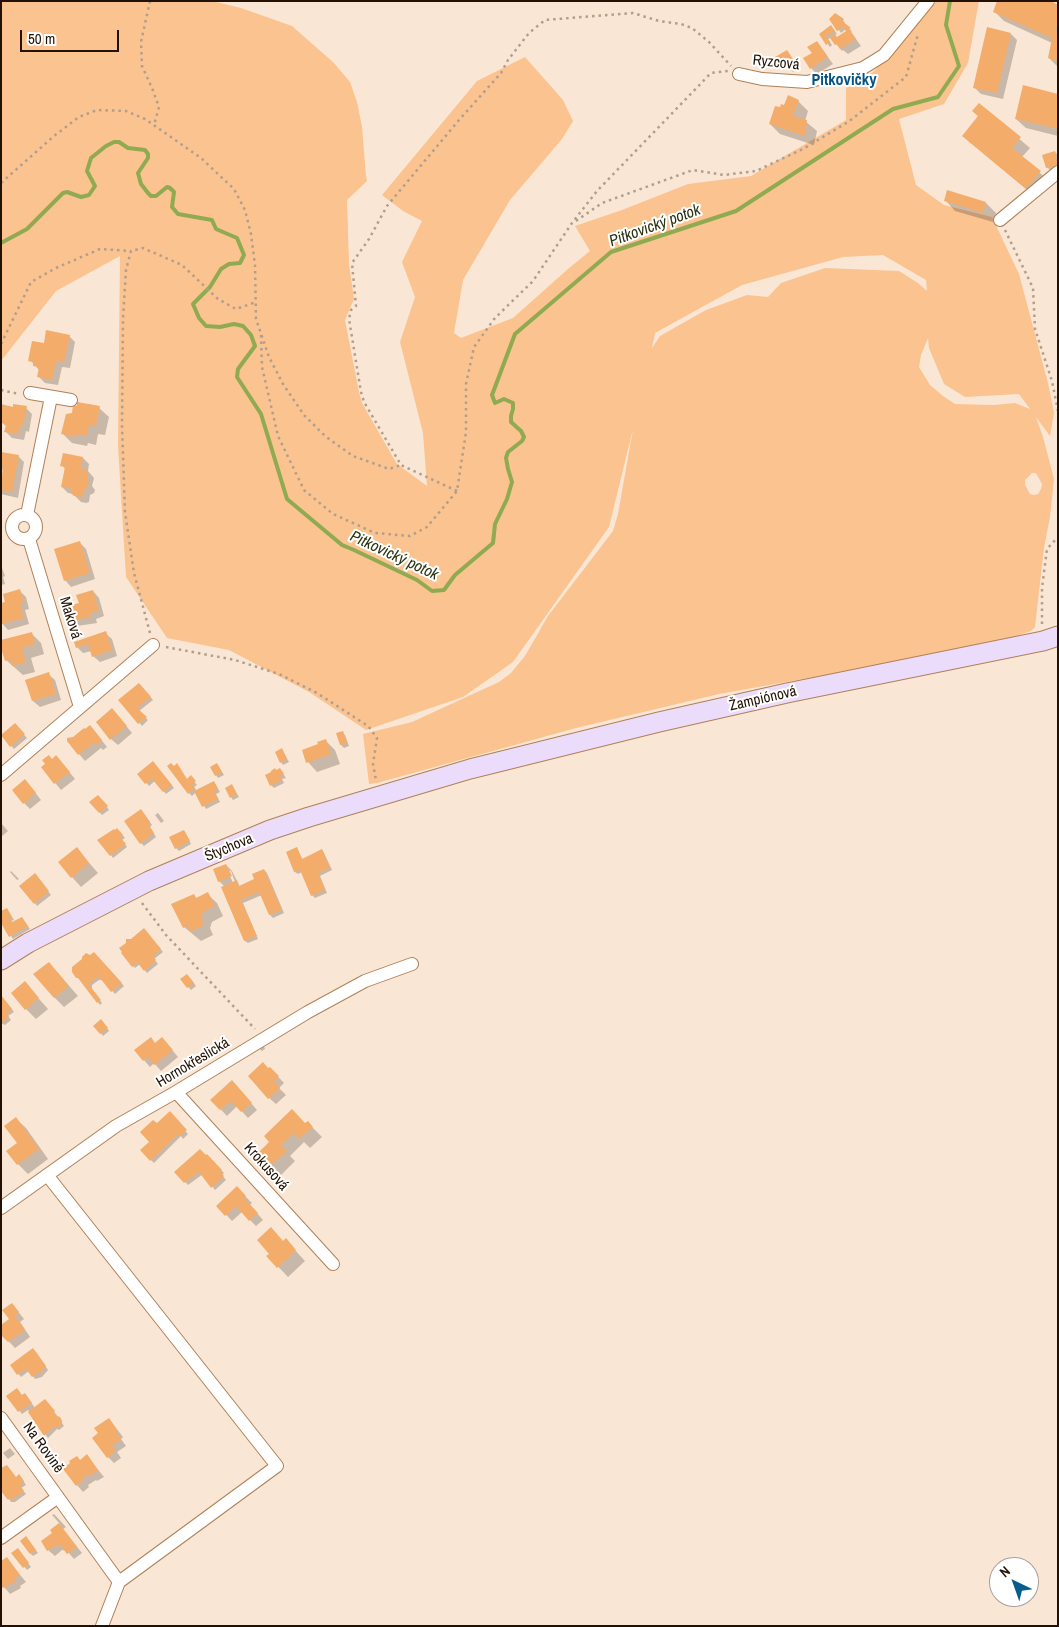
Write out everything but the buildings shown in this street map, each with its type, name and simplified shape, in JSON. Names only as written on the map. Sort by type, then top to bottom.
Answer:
[{"type":"street","name":"Ryzcová","points":[[739,74],[762,79],[807,82],[863,68],[884,56],[928,1]]},
{"type":"street","points":[[1000,220],[1058,172]]},
{"type":"street","points":[[30,393],[71,400]]},
{"type":"street","name":"Maková","points":[[51,397],[27,515],[33,518],[36,524],[34,534],[29,539],[80,707]]},
{"type":"street","points":[[27,515],[20,515],[14,520],[7,533],[19,538],[29,539]]},
{"type":"street","name":"Žampiónová","points":[[470,769],[659,722],[787,693],[1050,639]]},
{"type":"street","points":[[1,775],[153,645]]},
{"type":"street","name":"Štychova","points":[[1,960],[28,943],[149,881],[270,830],[470,769]]},
{"type":"street","name":"Hornokřeslická","points":[[1,1208],[116,1126],[264,1038],[365,981],[412,964]]},
{"type":"street","name":"Krokusová","points":[[176,1092],[333,1264]]},
{"type":"street","points":[[47,1175],[277,1466],[119,1582],[102,1626]]},
{"type":"street","name":"Na Rovině","points":[[1,1418],[119,1582]]},
{"type":"street","points":[[1,1538],[58,1497]]},
{"type":"path","points":[[150,1],[141,42],[142,66],[159,107],[154,126]]},
{"type":"path","points":[[457,491],[402,465],[364,402],[361,392],[348,319],[351,310],[356,306],[352,263],[369,239],[387,206],[501,73],[528,33],[545,20],[633,13],[692,28],[709,42],[739,74]]},
{"type":"path","points":[[572,223],[602,203],[693,170],[724,175],[756,171],[803,149],[848,122],[906,77],[919,31]]},
{"type":"path","points":[[261,335],[262,367],[278,436],[304,490],[333,514],[375,533],[410,536],[427,527],[457,491],[466,432],[466,384],[474,347],[495,318],[533,281],[572,223],[597,191],[711,73],[726,70],[739,74]]},
{"type":"path","points":[[1,183],[79,117],[97,110],[126,111],[145,119],[201,158],[234,189],[245,210],[252,234],[255,265],[256,320],[283,384],[304,415],[325,436],[353,456],[389,469],[402,465]]},
{"type":"path","points":[[1000,220],[1033,288],[1035,329],[1052,381],[1058,411]]},
{"type":"path","points":[[1,344],[32,282],[56,268],[100,248],[131,251],[142,248],[166,257],[182,265],[218,299],[236,310],[256,302]]},
{"type":"path","points":[[131,251],[126,270],[123,318],[122,426],[125,512],[134,573],[153,645],[235,660],[279,674],[317,693],[368,726],[377,738],[373,764],[378,796]]},
{"type":"path","points":[[1,390],[26,395],[30,393]]},
{"type":"path","points":[[1050,639],[1042,588],[1047,549],[1058,538]]},
{"type":"path","points":[[133,889],[166,936],[264,1038]]},
{"type":"shaded area","points":[[1,1],[212,1],[241,8],[292,26],[334,63],[350,82],[357,102],[362,127],[367,181],[347,200],[349,264],[354,299],[345,320],[359,392],[362,403],[397,464],[427,486],[423,433],[400,342],[415,297],[402,262],[422,221],[403,211],[382,195],[477,81],[525,57],[563,100],[573,121],[562,139],[510,200],[463,280],[454,333],[461,338],[513,318],[590,251],[575,226],[688,184],[751,176],[846,120],[846,88],[873,72],[930,1],[979,1],[968,63],[944,104],[899,119],[916,185],[944,205],[992,217],[1019,274],[1048,383],[1054,413],[1050,436],[1036,417],[1054,479],[1035,627],[1031,631],[1014,637],[893,663],[719,694],[576,728],[369,784],[363,734],[412,722],[499,682],[511,673],[525,656],[548,616],[613,531],[618,514],[633,429],[609,527],[513,662],[463,697],[366,730],[309,692],[229,650],[167,638],[126,577],[118,446],[120,256],[56,291],[1,361]],"holes":[[[883,255],[926,280],[927,291],[899,271],[825,268],[781,283],[768,297],[747,295],[706,310],[660,336],[652,348],[655,333],[742,285],[843,257]],[[928,338],[929,348],[944,384],[965,397],[1019,394],[1030,409],[1015,403],[994,405],[955,404],[930,385],[919,367],[921,355]],[[1032,473],[1036,473],[1042,484],[1038,494],[1030,494],[1025,485],[1025,480]]]},
{"type":"waterway","name":"Pitkovický potok","points":[[1,243],[27,229],[63,193],[67,192],[81,197],[89,195],[95,186],[87,171],[91,158],[106,146],[119,142],[128,148],[145,150],[148,158],[138,173],[141,184],[148,193],[151,196],[156,196],[167,187],[170,188],[174,192],[172,207],[178,214],[212,220],[216,229],[237,238],[244,255],[240,263],[229,264],[221,269],[210,287],[193,304],[199,318],[206,326],[220,327],[234,324],[243,326],[251,335],[255,346],[238,369],[237,377],[261,414],[287,499],[342,545],[417,580],[432,591],[444,590],[455,575],[493,543],[495,524],[507,499],[512,482],[506,458],[508,452],[522,441],[524,437],[521,431],[511,422],[513,403],[504,399],[495,403],[492,395],[515,334],[611,252],[736,211],[893,109],[938,97],[959,66],[946,25],[950,1]]},
{"type":"district","name":"Pitkovičky","points":[[844,81]]}]
